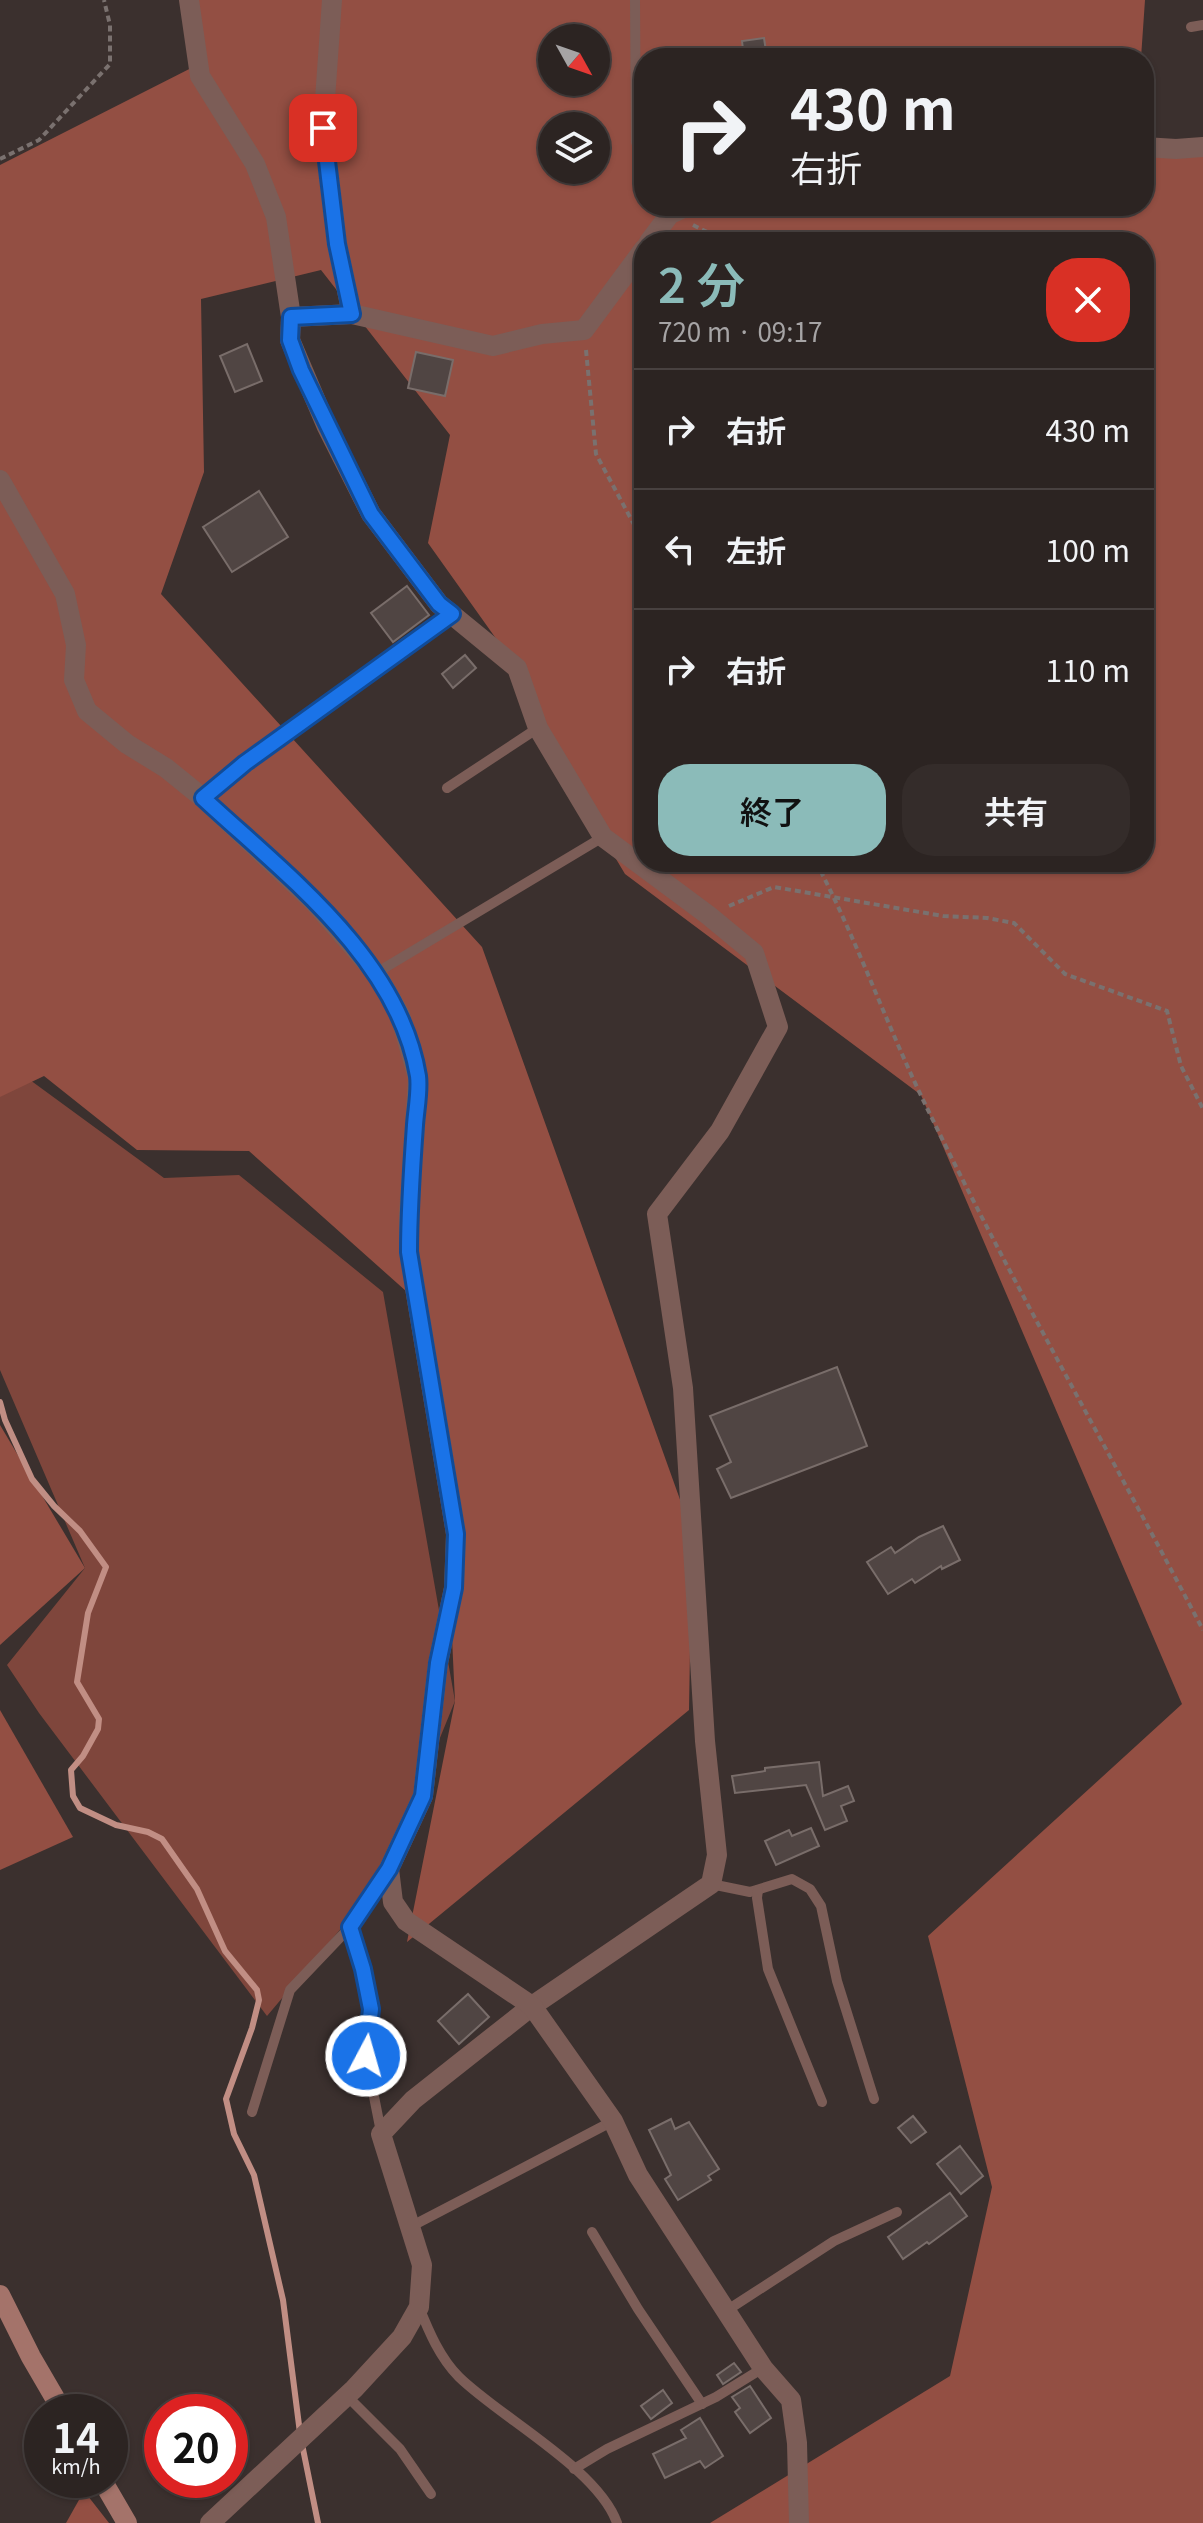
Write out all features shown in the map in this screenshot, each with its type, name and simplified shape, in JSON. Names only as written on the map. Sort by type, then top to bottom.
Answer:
[{"type":"street","points":[[189,0],[200,76],[255,164],[276,217],[291,317],[290,340],[301,370],[371,514],[439,604],[517,668],[538,728],[603,837],[634,860]]},
{"type":"street","points":[[332,0],[323,128],[337,244],[352,314]]},
{"type":"street","points":[[1154,148],[1203,147]]},
{"type":"street","points":[[657,232],[669,216]]},
{"type":"street","points":[[291,317],[352,314],[493,346],[542,334],[584,330],[634,262]]},
{"type":"street","points":[[0,480],[65,594],[76,645],[74,680],[87,711],[203,798],[314,902],[376,973],[400,1015],[418,1078],[409,1252],[456,1534],[454,1588],[438,1663],[423,1796],[389,1869],[393,1902],[406,1921],[532,2006],[613,2121],[638,2175],[763,2368],[791,2400],[797,2443],[799,2523]]},
{"type":"street","points":[[210,2523],[347,2396],[402,2337],[419,2307],[422,2265],[381,2134],[413,2100],[532,2006],[711,1884],[717,1855],[705,1741],[683,1388],[657,1214],[720,1131],[778,1027],[754,953],[650,872]]},
{"type":"street","points":[[0,2295],[53,2394]]},
{"type":"street","points":[[112,2498],[127,2523]]},
{"type":"lane","points":[[635,0],[637,48]]},
{"type":"lane","points":[[1191,27],[1203,25]]},
{"type":"lane","points":[[203,798],[245,763],[452,614]]},
{"type":"lane","points":[[447,788],[538,728]]},
{"type":"lane","points":[[376,973],[603,837]]},
{"type":"lane","points":[[252,2112],[290,1990],[350,1927],[389,1869]]},
{"type":"lane","points":[[711,1884],[750,1892],[792,1879],[810,1889],[821,1906],[837,1981],[874,2099]]},
{"type":"lane","points":[[758,1890],[768,1969],[822,2102]]},
{"type":"lane","points":[[350,1927],[371,2009],[366,2056],[381,2134]]},
{"type":"lane","points":[[410,2227],[613,2121]]},
{"type":"lane","points":[[726,2311],[834,2241],[897,2212]]},
{"type":"lane","points":[[592,2232],[638,2309],[702,2404]]},
{"type":"lane","points":[[419,2307],[432,2339],[458,2376],[574,2469],[612,2508],[617,2523]]},
{"type":"lane","points":[[574,2469],[607,2449],[702,2404],[763,2368]]},
{"type":"lane","points":[[347,2396],[400,2449],[431,2494]]},
{"type":"path","points":[[0,159],[39,140],[110,64],[110,25],[104,0]]},
{"type":"path","points":[[685,216],[708,232]]},
{"type":"path","points":[[584,330],[596,454],[634,524]]},
{"type":"path","points":[[821,872],[927,1108],[1028,1306],[1203,1630]]},
{"type":"path","points":[[708,915],[774,887],[943,916],[1014,923],[1065,974],[1167,1011],[1181,1066],[1203,1109]]},
{"type":"shaded area","points":[[198,0],[1145,0],[1142,48],[634,48],[634,216],[1154,216],[1154,153],[1203,152],[1203,2523],[710,2523],[950,2376],[992,2187],[928,1936],[1182,1704],[921,1095],[625,874],[538,728],[517,668],[428,543],[450,435],[321,270],[201,299],[204,472],[161,594],[482,947],[692,1533],[689,1710],[407,1942],[455,1701],[443,1449],[416,1300],[249,1151],[137,1150],[44,1076],[0,1097],[0,165],[207,60]]},
{"type":"shaded area","points":[[15,1069],[164,1178],[239,1175],[383,1292],[455,1701],[382,1880],[267,2016],[39,1713],[7,1665],[85,1568],[0,1370],[0,1087]]},
{"type":"shaded area","points":[[0,1425],[85,1568],[0,1645]]},
{"type":"shaded area","points":[[0,1710],[73,1837],[0,1870]]},
{"type":"shaded area","points":[[80,2498],[89,2498],[109,2523],[66,2523]]},
{"type":"building","points":[[764,38],[766,48],[743,48],[742,41]]},
{"type":"building","points":[[247,344],[262,381],[235,392],[220,356]]},
{"type":"building","points":[[416,352],[453,360],[445,396],[408,388]]},
{"type":"building","points":[[259,491],[288,537],[232,572],[203,527]]},
{"type":"building","points":[[407,586],[429,615],[393,642],[371,613]]},
{"type":"building","points":[[465,655],[476,668],[453,688],[442,674]]},
{"type":"building","points":[[837,1367],[867,1446],[731,1498],[717,1469],[731,1462],[710,1416]]},
{"type":"building","points":[[943,1526],[960,1560],[942,1569],[941,1566],[915,1583],[912,1579],[888,1594],[867,1562],[891,1547],[895,1553]]},
{"type":"building","points":[[819,1762],[823,1796],[848,1786],[854,1801],[841,1806],[847,1821],[825,1830],[806,1785],[735,1793],[732,1776],[765,1771],[765,1768]]},
{"type":"building","points":[[811,1828],[819,1846],[776,1865],[765,1841],[789,1830],[792,1836]]},
{"type":"building","points":[[468,1994],[489,2017],[459,2044],[438,2021]]},
{"type":"building","points":[[913,2116],[926,2132],[911,2143],[898,2128]]},
{"type":"building","points":[[671,2119],[675,2129],[689,2122],[719,2169],[708,2176],[711,2180],[678,2200],[665,2179],[671,2175],[649,2130]]},
{"type":"building","points":[[960,2146],[983,2176],[961,2194],[937,2164]]},
{"type":"building","points":[[950,2193],[967,2216],[903,2259],[888,2237]]},
{"type":"building","points":[[734,2363],[741,2372],[723,2384],[717,2375]]},
{"type":"building","points":[[750,2386],[771,2418],[750,2433],[735,2412],[740,2408],[732,2397]]},
{"type":"building","points":[[663,2390],[672,2403],[651,2419],[641,2406]]},
{"type":"building","points":[[700,2418],[723,2456],[705,2468],[700,2461],[665,2478],[653,2454],[686,2438],[681,2430]]},
{"type":"waterway","points":[[0,1402],[32,1479],[80,1531],[106,1567],[88,1613],[77,1682],[99,1719],[98,1729],[71,1770],[73,1796],[80,1808],[116,1825],[148,1832],[162,1839],[197,1889],[225,1951],[257,1990],[259,2000],[252,2028],[226,2099],[234,2134],[254,2175],[283,2300],[300,2433]]},
{"type":"waterway","points":[[302,2444],[318,2523]]},
{"type":"route","points":[[323,128],[337,244],[352,314],[291,317],[290,340],[327,427],[371,514],[439,604],[452,614],[245,763],[203,798],[314,902],[376,973],[400,1015],[418,1078],[409,1252],[456,1534],[454,1588],[438,1663],[423,1796],[389,1869],[350,1927],[371,2009],[366,2056]]}]
